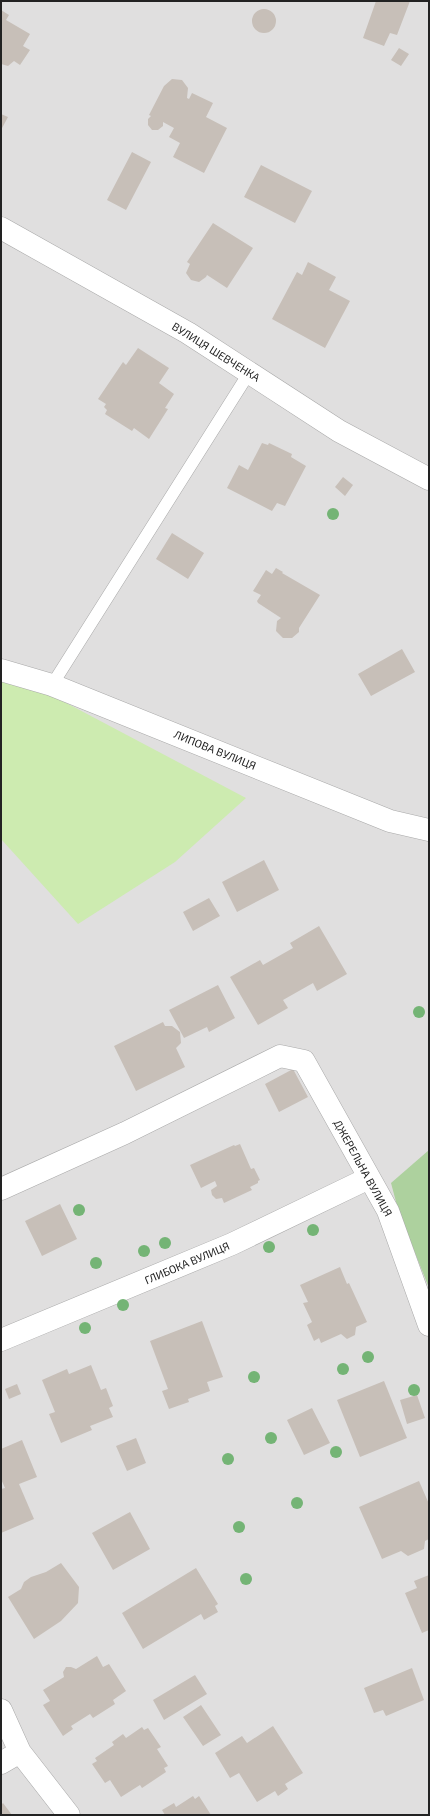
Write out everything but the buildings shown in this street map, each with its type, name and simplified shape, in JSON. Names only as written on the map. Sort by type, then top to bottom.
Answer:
[{"type":"street","name":"ВУЛИЦЯ ШЕВЧЕНКА","points":[[1,228],[188,333],[339,431],[429,479]]},
{"type":"street","name":"ЛИПОВА ВУЛИЦЯ","points":[[1,670],[52,685],[390,821],[429,830]]},
{"type":"street","name":"ДЖЕРЕЛЬНА ВУЛИЦЯ","points":[[1,1189],[125,1133],[280,1056],[304,1061],[388,1211],[429,1325]]},
{"type":"street","name":"ГЛИБОКА ВУЛИЦЯ","points":[[1,1340],[232,1244],[369,1178]]},
{"type":"street","points":[[1,1710],[20,1752],[69,1815]]},
{"type":"street","points":[[1,1763],[20,1752]]},
{"type":"lane","points":[[52,685],[249,373]]},
{"type":"shaded area","points":[[1,1],[429,1],[429,1815],[1,1815]]},
{"type":"green space","points":[[1,679],[55,697],[246,798],[175,862],[78,924],[1,839]]},
{"type":"green space","points":[[429,1150],[429,1288],[399,1213],[391,1183]]}]
